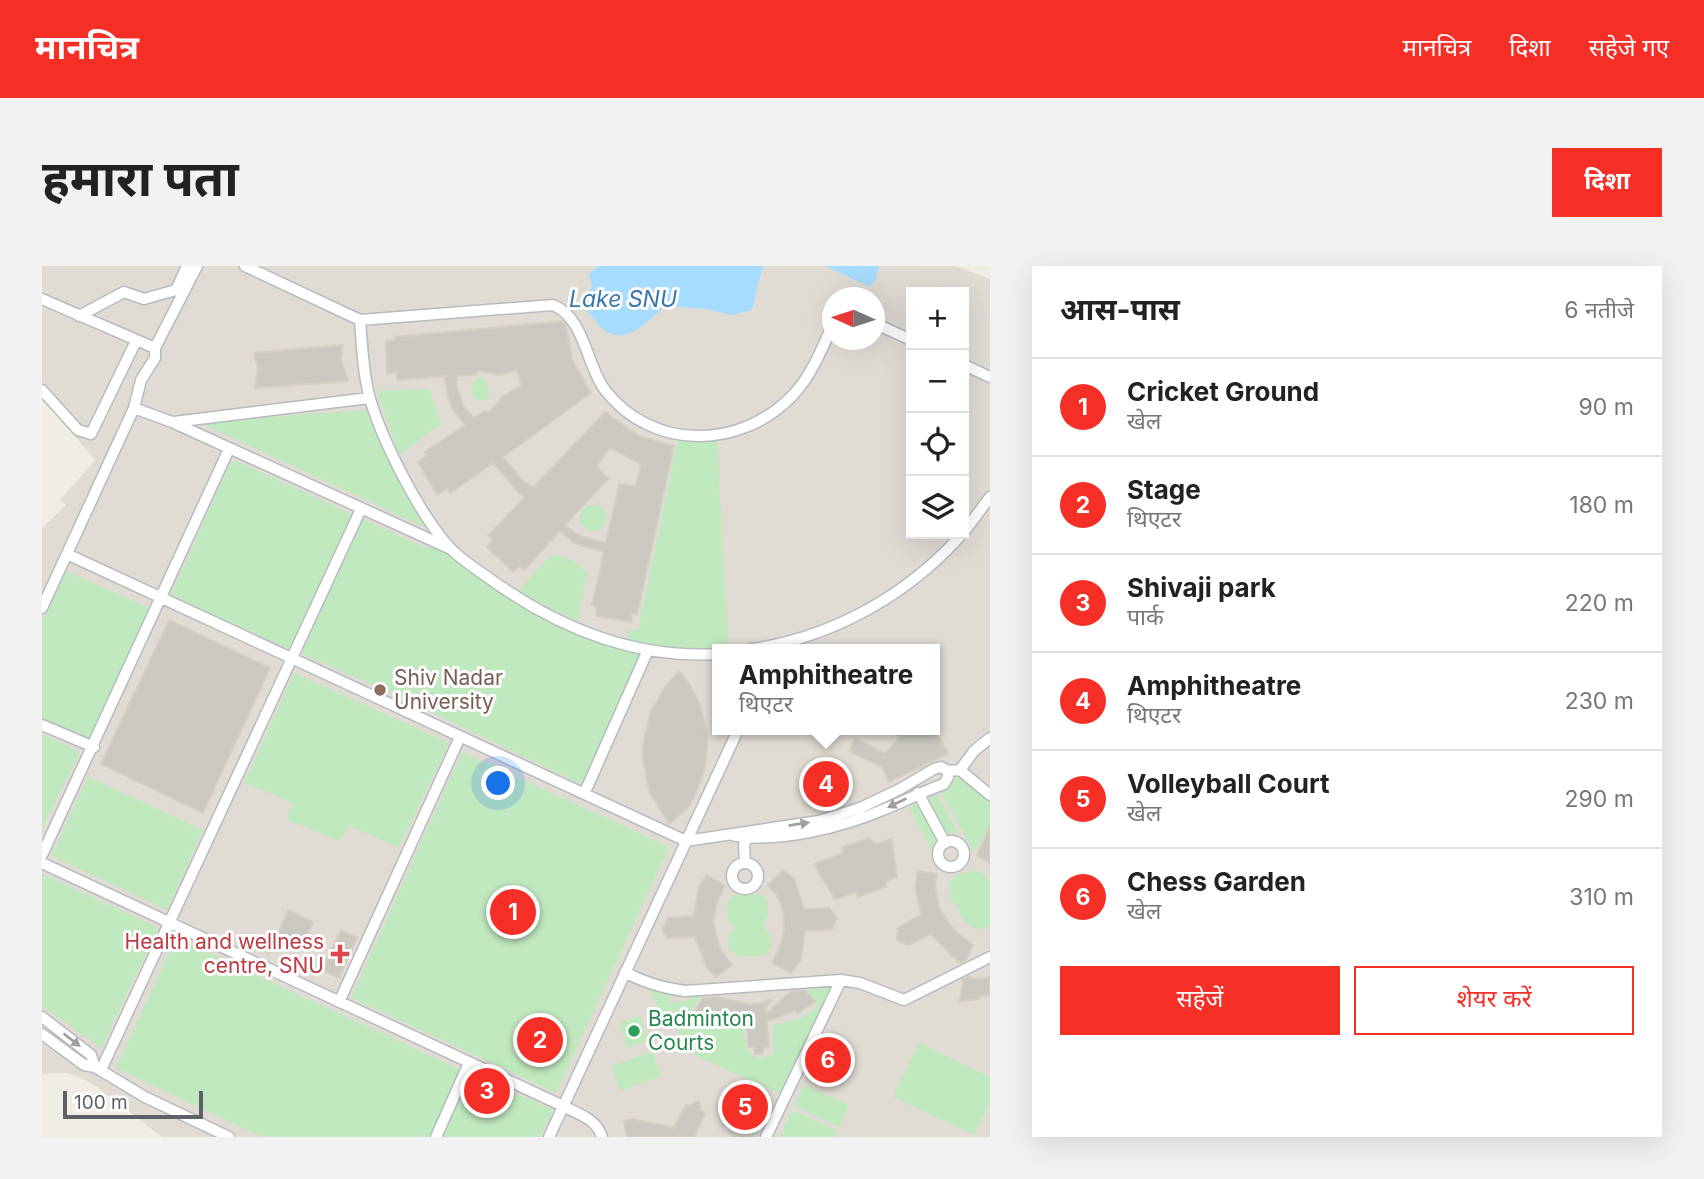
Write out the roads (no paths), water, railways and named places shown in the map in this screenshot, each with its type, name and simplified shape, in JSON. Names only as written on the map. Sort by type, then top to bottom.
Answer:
[{"type":"street","points":[[79,316],[124,292],[145,299],[176,290],[187,266]]},
{"type":"street","points":[[42,608],[134,408],[141,380],[155,358],[155,348],[197,266]]},
{"type":"street","points":[[245,266],[360,320],[553,305],[560,308],[572,321],[599,382],[629,415],[646,425],[692,437],[737,432],[754,425],[782,406],[796,393],[810,373],[822,347]]},
{"type":"street","points":[[42,299],[155,348]]},
{"type":"street","points":[[360,320],[369,398],[395,460],[421,505],[452,550]]},
{"type":"street","points":[[885,328],[906,338]]},
{"type":"street","points":[[42,390],[78,430],[91,434],[136,341]]},
{"type":"street","points":[[969,367],[990,377]]},
{"type":"street","points":[[172,422],[369,398]]},
{"type":"street","points":[[134,408],[172,422],[452,550],[524,603],[569,627],[648,650],[712,654]]},
{"type":"street","points":[[42,855],[229,449]]},
{"type":"street","points":[[969,525],[990,497]]},
{"type":"street","points":[[98,1069],[293,659],[361,509]]},
{"type":"street","points":[[784,644],[845,621],[888,599],[929,568],[957,539]]},
{"type":"street","points":[[67,554],[686,841],[819,821],[870,803],[941,767],[954,771],[990,794]]},
{"type":"street","points":[[585,792],[648,650]]},
{"type":"street","points":[[42,725],[93,747]]},
{"type":"street","points":[[549,1137],[736,735]]},
{"type":"street","points":[[339,1002],[460,737]]},
{"type":"street","points":[[726,833],[747,838],[820,829],[864,817],[944,783],[990,738]]},
{"type":"street","points":[[918,793],[944,843]]},
{"type":"street","points":[[745,863],[744,845],[747,838]]},
{"type":"street","points":[[42,863],[563,1106],[592,1121],[598,1126],[603,1137]]},
{"type":"street","points":[[625,972],[639,980],[685,991],[841,980],[860,983],[904,1000],[990,957]]},
{"type":"street","points":[[766,1137],[841,980]]},
{"type":"street","points":[[42,1017],[90,1055],[98,1069]]},
{"type":"street","points":[[42,1034],[84,1065],[98,1069],[145,1097],[229,1137]]},
{"type":"street","points":[[436,1137],[470,1063]]},
{"type":"water","name":"Lake SNU","points":[[599,266],[763,266],[752,310],[731,315],[706,309],[665,306],[639,328],[624,335],[615,335],[604,330],[583,306],[592,287],[589,274]]},
{"type":"water","points":[[825,266],[879,266],[876,279],[870,287]]},
{"type":"place","name":"Shiv Nadar University","points":[[380,690]]},
{"type":"place","name":"Amphitheatre","points":[[826,784]]},
{"type":"place","name":"Cricket Ground","points":[[513,912]]},
{"type":"place","name":"Health and wellness centre, SNU","points":[[340,954]]},
{"type":"place","name":"Badminton Courts","points":[[634,1031]]},
{"type":"place","name":"Stage","points":[[540,1040]]},
{"type":"place","name":"Chess Garden","points":[[828,1060]]},
{"type":"place","name":"Shivaji park","points":[[487,1091]]},
{"type":"place","name":"Volleyball Court","points":[[745,1107]]}]
